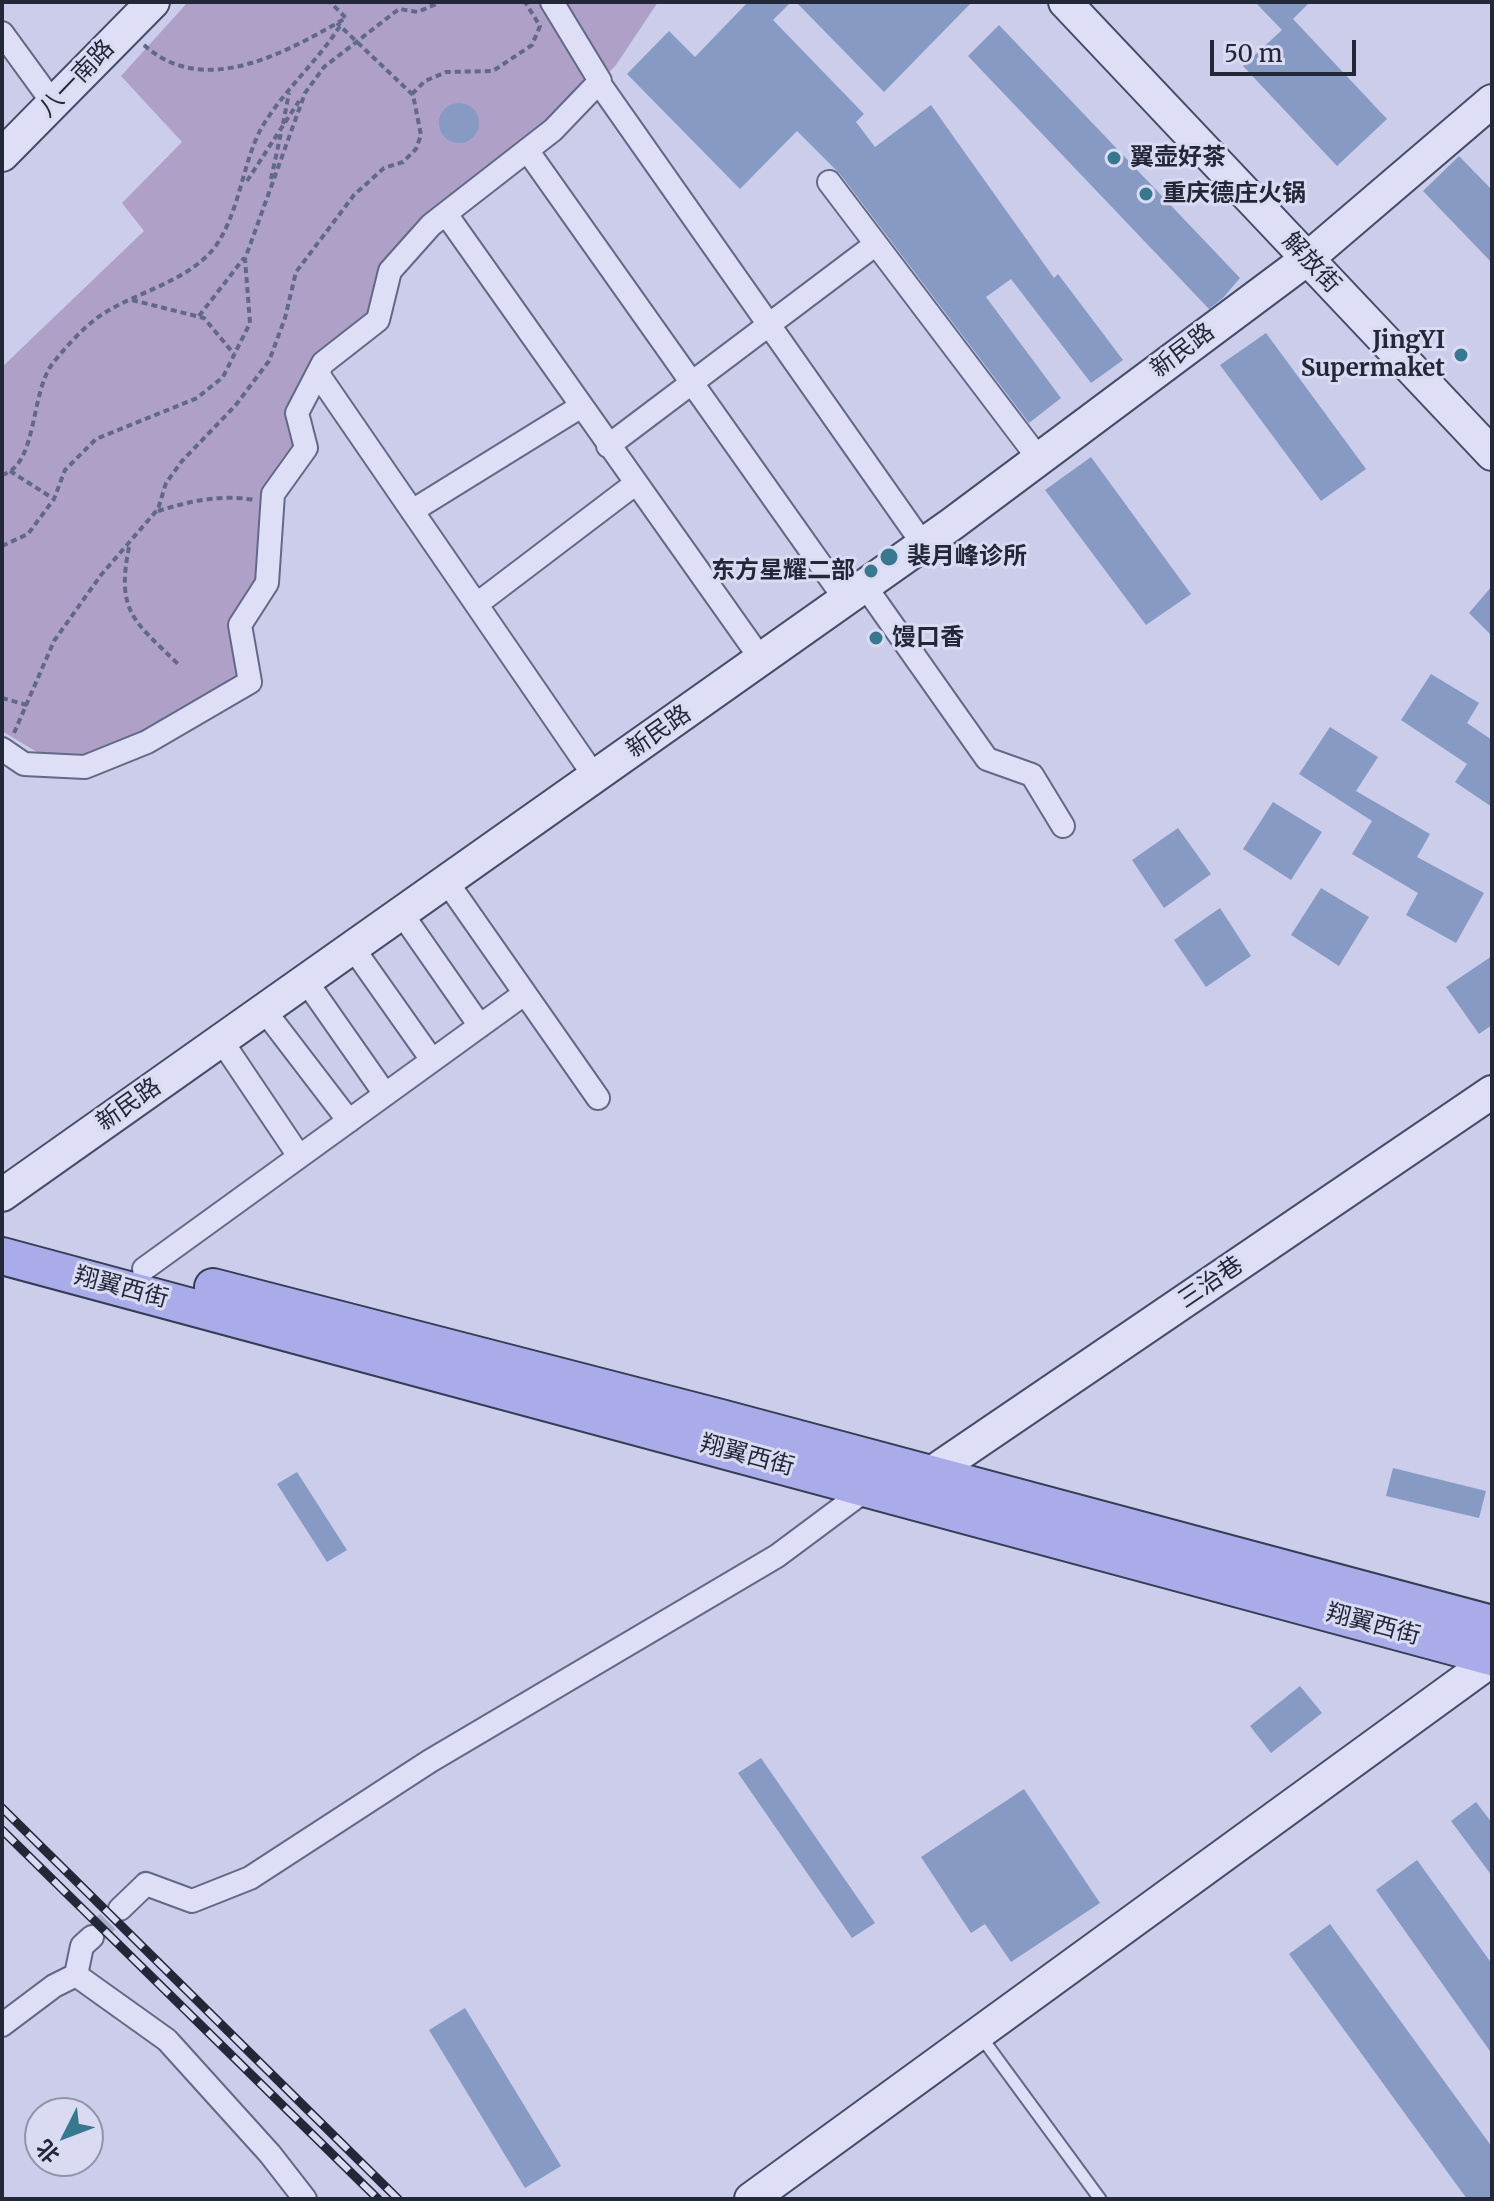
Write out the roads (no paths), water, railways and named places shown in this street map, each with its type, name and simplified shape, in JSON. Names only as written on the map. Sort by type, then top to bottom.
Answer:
[{"type":"main road","name":"翔翼西街","points":[[2,1233],[930,1474],[1492,1624]]},
{"type":"main road","name":"翔翼西街","points":[[2,1256],[1492,1658]]},
{"type":"street","name":"八一南路","points":[[2,155],[48,97],[129,16],[153,2]]},
{"type":"street","points":[[552,2],[599,83],[923,544]]},
{"type":"street","name":"解放街","points":[[1065,2],[1314,253],[1492,454]]},
{"type":"street","points":[[1088,2],[1314,253],[1492,429]]},
{"type":"street","points":[[2,33],[48,97]]},
{"type":"street","points":[[4,751],[24,764],[85,767],[147,742],[250,682],[240,625],[267,583],[273,494],[306,448],[297,413],[323,363],[378,320],[390,271],[446,214],[553,130],[599,83]]},
{"type":"street","name":"八一南路","points":[[2,133],[48,97]]},
{"type":"street","name":"新民路","points":[[2,1195],[1039,459],[1314,253],[1492,101]]},
{"type":"street","points":[[527,150],[692,382],[987,759],[1032,775],[1063,826]]},
{"type":"street","points":[[829,182],[1039,459]]},
{"type":"street","points":[[446,214],[761,659]]},
{"type":"street","points":[[608,446],[876,244]]},
{"type":"street","points":[[318,374],[595,777]]},
{"type":"street","points":[[412,511],[580,407]]},
{"type":"street","points":[[477,604],[635,484]]},
{"type":"street","points":[[447,882],[598,1098]]},
{"type":"street","points":[[402,914],[480,1026]]},
{"type":"street","points":[[353,948],[432,1060]]},
{"type":"street","points":[[306,981],[385,1094]]},
{"type":"street","points":[[144,1269],[524,994]]},
{"type":"street","points":[[264,1010],[349,1121]]},
{"type":"street","points":[[221,1040],[299,1156]]},
{"type":"street","name":"三治巷","points":[[930,1474],[1492,1092]]},
{"type":"street","points":[[120,1909],[146,1884],[192,1901],[250,1878],[430,1761],[777,1556],[867,1489]]},
{"type":"street","points":[[751,2199],[1492,1658]]},
{"type":"street","points":[[76,1975],[82,1946],[92,1937]]},
{"type":"street","points":[[2,2025],[54,1986],[76,1975]]},
{"type":"street","points":[[76,1975],[167,2040],[270,2154],[305,2199]]},
{"type":"lane","points":[[978,2034],[1100,2199]]},
{"type":"tunnel","points":[[92,1937],[120,1909]]},
{"type":"railway","points":[[2,1808],[398,2199]]},
{"type":"railway","points":[[2,1830],[378,2199]]},
{"type":"place","name":"翼壶好茶","points":[[1114,158]]},
{"type":"place","name":"重庆德庄火锅","points":[[1146,194]]},
{"type":"place","name":"JingYI Supermaket","points":[[1461,355]]},
{"type":"place","name":"裴月峰诊所","points":[[889,557]]},
{"type":"place","name":"东方星耀二部","points":[[871,571]]},
{"type":"place","name":"馒口香","points":[[876,638]]}]
